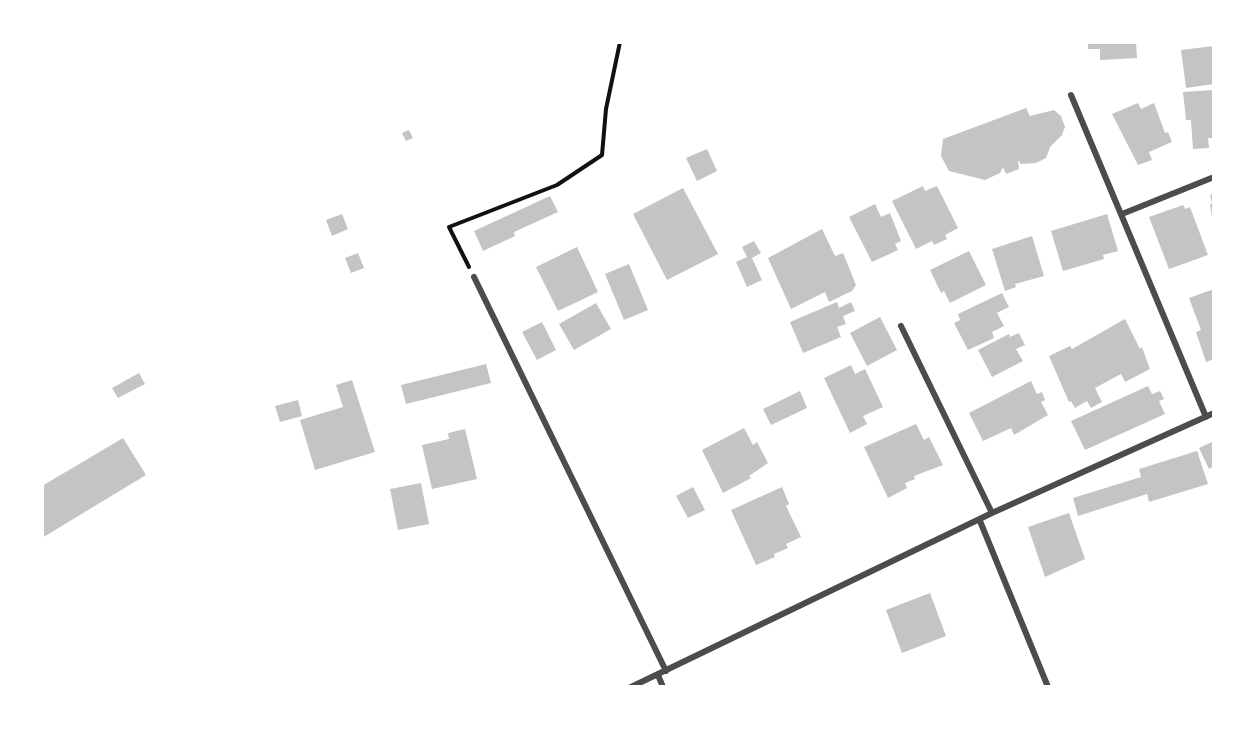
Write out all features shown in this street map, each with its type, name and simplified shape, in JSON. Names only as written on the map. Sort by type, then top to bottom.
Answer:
[{"type":"street","points":[[1071,95],[1206,417]]},
{"type":"street","points":[[1122,214],[1214,177]]},
{"type":"street","points":[[474,277],[666,671]]},
{"type":"street","points":[[901,326],[993,513]]},
{"type":"street","points":[[631,687],[993,513],[1214,413]]},
{"type":"street","points":[[980,521],[1048,687]]},
{"type":"street","points":[[658,675],[663,687]]},
{"type":"path","points":[[474,277],[449,227],[557,185],[602,155],[606,109],[620,42]]},
{"type":"building","points":[[1088,42],[1136,42],[1137,58],[1100,60],[1100,49],[1088,49]]},
{"type":"building","points":[[1214,46],[1214,84],[1186,88],[1181,50]]},
{"type":"building","points":[[1213,90],[1214,138],[1208,138],[1209,148],[1193,149],[1191,120],[1186,120],[1183,92]]},
{"type":"building","points":[[1138,103],[1141,109],[1154,103],[1165,133],[1168,132],[1172,142],[1149,152],[1152,160],[1138,165],[1112,114]]},
{"type":"building","points":[[1026,108],[1030,116],[1054,110],[1061,116],[1065,127],[1062,135],[1050,147],[1046,158],[1036,163],[1021,164],[1018,160],[1019,169],[1006,174],[1003,167],[1000,173],[985,180],[949,171],[941,156],[943,139]]},
{"type":"building","points":[[409,130],[413,138],[406,141],[402,133]]},
{"type":"building","points":[[707,149],[717,171],[697,181],[686,158]]},
{"type":"building","points":[[923,186],[925,191],[937,186],[958,228],[945,235],[947,239],[934,245],[932,241],[916,249],[892,201]]},
{"type":"building","points":[[683,188],[718,254],[667,280],[633,214]]},
{"type":"building","points":[[1214,194],[1214,223],[1213,224],[1210,195]]},
{"type":"building","points":[[550,196],[558,212],[514,232],[515,236],[483,251],[474,231]]},
{"type":"building","points":[[875,204],[881,217],[890,213],[901,241],[895,244],[898,250],[872,262],[849,217]]},
{"type":"building","points":[[1183,205],[1185,209],[1190,207],[1208,255],[1169,269],[1149,217]]},
{"type":"building","points":[[342,214],[348,229],[332,236],[326,220]]},
{"type":"building","points":[[1107,214],[1118,251],[1103,255],[1104,259],[1063,271],[1051,231]]},
{"type":"building","points":[[822,229],[835,256],[843,253],[856,285],[852,291],[829,302],[825,292],[791,309],[768,258]]},
{"type":"building","points":[[1032,236],[1044,276],[1015,284],[1016,287],[1005,291],[992,249]]},
{"type":"building","points":[[754,241],[761,253],[752,258],[762,280],[747,287],[736,262],[747,257],[742,247]]},
{"type":"building","points":[[577,247],[598,292],[558,311],[536,267]]},
{"type":"building","points":[[969,251],[986,285],[950,303],[944,291],[941,293],[930,270]]},
{"type":"building","points":[[358,253],[364,268],[351,273],[345,258]]},
{"type":"building","points":[[629,264],[648,310],[624,320],[605,274]]},
{"type":"building","points":[[1214,289],[1214,359],[1206,362],[1196,332],[1201,330],[1189,298]]},
{"type":"building","points":[[1002,293],[1009,307],[997,313],[1004,326],[992,332],[994,338],[968,350],[954,323],[960,320],[958,314]]},
{"type":"building","points":[[837,302],[839,308],[851,302],[855,311],[843,316],[846,324],[837,327],[841,337],[803,353],[790,322]]},
{"type":"building","points":[[596,303],[611,329],[574,350],[559,324]]},
{"type":"building","points":[[880,317],[897,350],[867,366],[850,333]]},
{"type":"building","points":[[1125,319],[1140,349],[1142,347],[1150,369],[1125,382],[1121,374],[1095,388],[1102,402],[1091,408],[1087,401],[1075,408],[1071,401],[1069,402],[1049,356],[1070,346],[1072,349]]},
{"type":"building","points":[[542,322],[556,350],[537,360],[522,332]]},
{"type":"building","points":[[1019,333],[1025,345],[1016,349],[1023,361],[992,377],[978,350],[1009,334],[1010,337]]},
{"type":"building","points":[[486,364],[491,383],[406,404],[401,385]]},
{"type":"building","points":[[851,365],[855,374],[865,369],[883,407],[863,416],[867,424],[850,433],[824,378]]},
{"type":"building","points":[[139,373],[145,384],[118,398],[112,388]]},
{"type":"building","points":[[352,380],[375,452],[315,470],[300,420],[343,407],[336,385]]},
{"type":"building","points":[[1031,381],[1037,394],[1042,392],[1045,400],[1041,402],[1048,415],[1014,435],[1011,428],[983,441],[969,413]]},
{"type":"building","points":[[1148,386],[1152,394],[1160,391],[1164,399],[1159,401],[1165,414],[1085,450],[1071,421]]},
{"type":"building","points":[[800,391],[807,408],[771,425],[763,409]]},
{"type":"building","points":[[298,400],[302,416],[280,422],[275,406]]},
{"type":"building","points":[[916,424],[924,440],[929,437],[943,465],[914,476],[915,479],[905,483],[907,488],[888,498],[864,447]]},
{"type":"building","points":[[744,428],[753,445],[757,442],[768,463],[749,476],[751,478],[723,493],[702,450]]},
{"type":"building","points":[[465,429],[477,479],[432,489],[422,445],[449,439],[448,433]]},
{"type":"building","points":[[123,438],[146,475],[42,538],[42,486]]},
{"type":"building","points":[[1214,441],[1214,466],[1209,469],[1199,448]]},
{"type":"building","points":[[1197,451],[1208,484],[1149,502],[1147,494],[1078,516],[1073,498],[1141,477],[1139,469]]},
{"type":"building","points":[[421,483],[429,524],[398,530],[390,489]]},
{"type":"building","points":[[693,487],[705,510],[688,518],[676,496]]},
{"type":"building","points":[[782,487],[789,504],[786,506],[801,537],[786,544],[788,548],[774,554],[775,557],[756,565],[731,510]]},
{"type":"building","points":[[1069,513],[1085,559],[1045,577],[1028,527]]},
{"type":"building","points":[[930,593],[946,636],[902,653],[886,610]]}]
